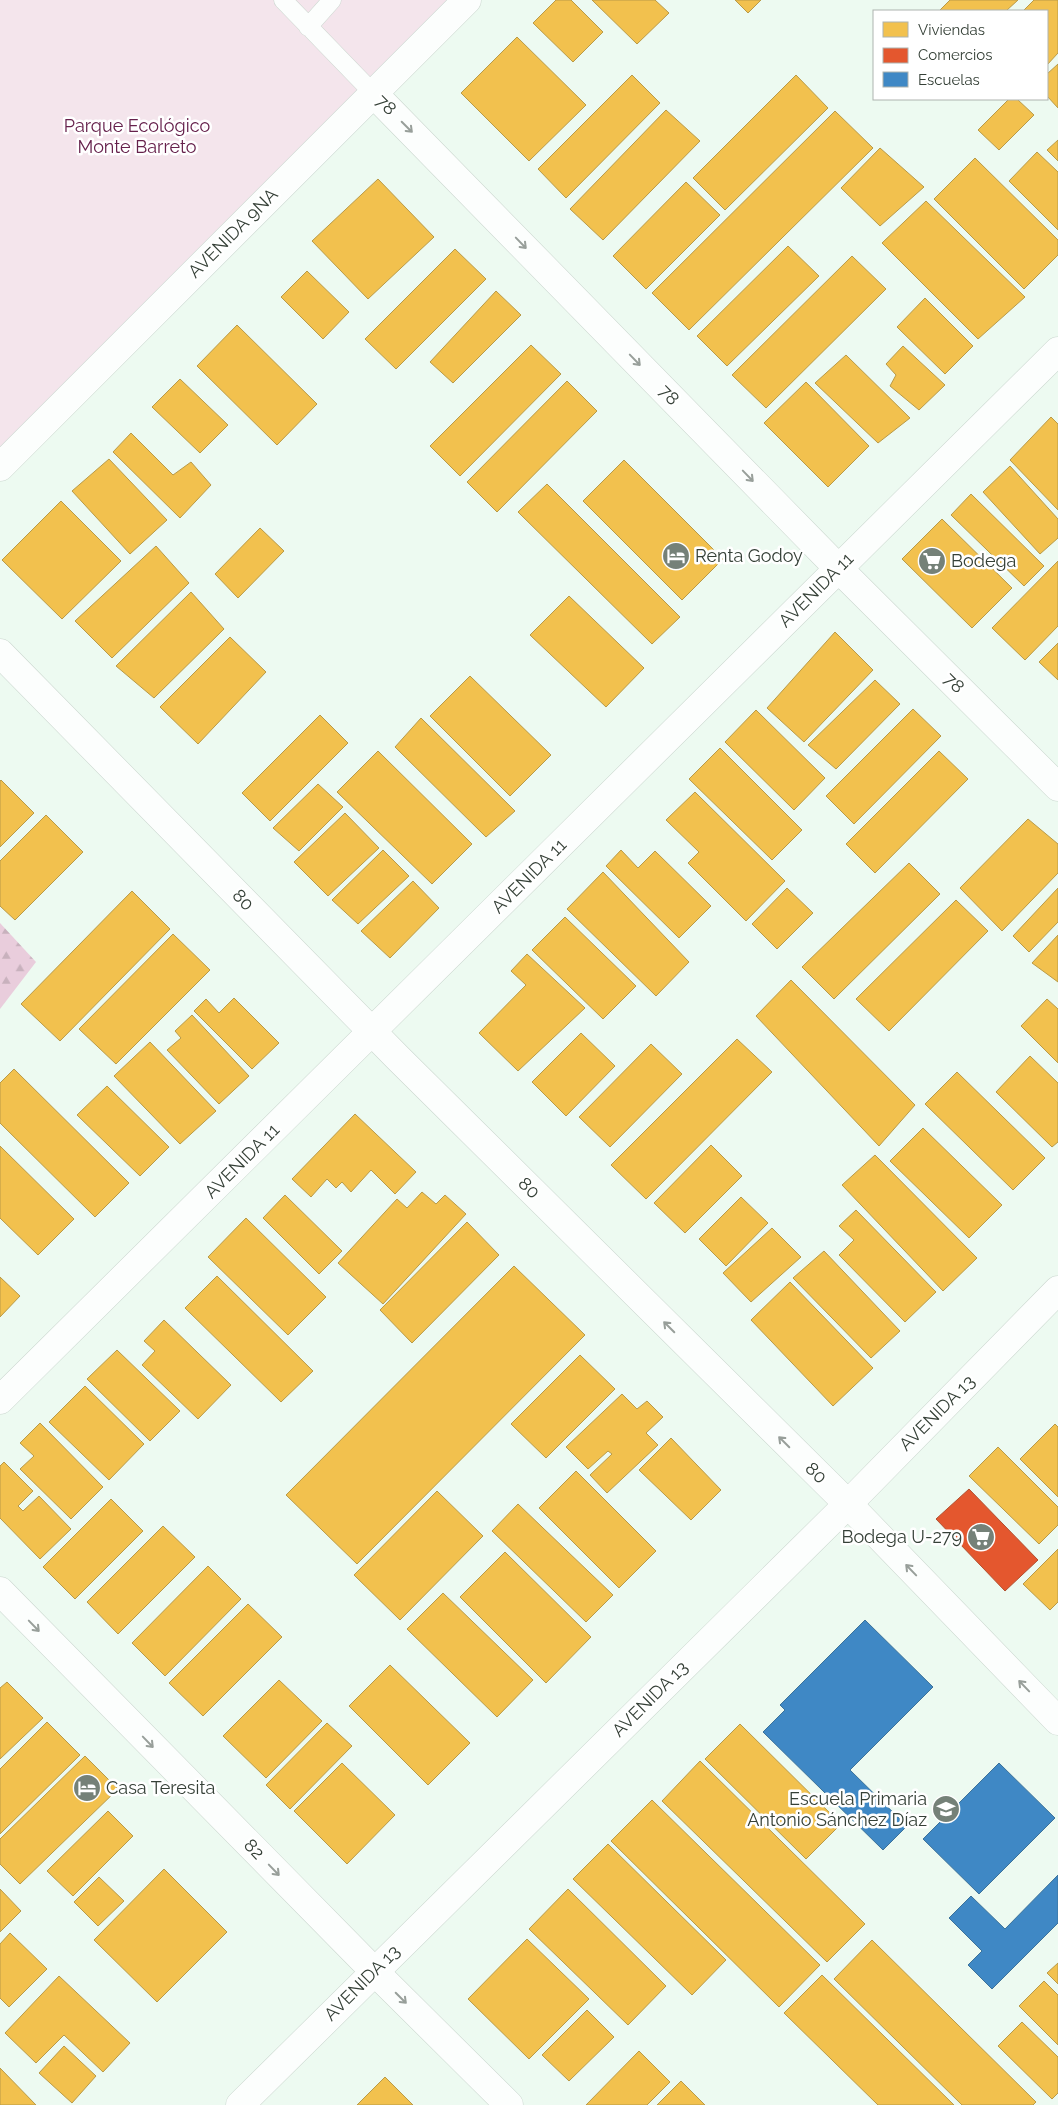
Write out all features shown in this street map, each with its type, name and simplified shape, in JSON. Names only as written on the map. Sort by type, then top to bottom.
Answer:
[{"type":"street","name":"AVENIDA 9NA","points":[[0,467],[467,0]]},
{"type":"street","name":"78","points":[[373,93],[838,568],[1058,787]]},
{"type":"street","name":"AVENIDA 11","points":[[0,1400],[1058,351]]},
{"type":"street","name":"80","points":[[0,653],[372,1032],[848,1504],[1058,1721]]},
{"type":"street","name":"AVENIDA 13","points":[[240,2105],[848,1504],[1058,1290]]},
{"type":"street","name":"82","points":[[0,1591],[374,1971],[510,2105]]},
{"type":"lane","name":"78","points":[[283,0],[373,93]]},
{"type":"lane","points":[[308,26],[332,0]]},
{"type":"green space","name":"Parque Ecológico Monte Barreto","points":[[0,0],[466,0],[0,467]]},
{"type":"green space","points":[[0,923],[36,962],[0,1009]]},
{"type":"building: Viviendas","points":[[556,0],[571,0],[603,32],[573,62],[533,23]]},
{"type":"building: Viviendas","points":[[592,0],[655,0],[669,13],[637,44]]},
{"type":"building: Viviendas","points":[[735,0],[761,0],[748,13]]},
{"type":"building: Viviendas","points":[[950,0],[1018,0],[1007,10],[940,10]]},
{"type":"building: Viviendas","points":[[1034,0],[1058,0],[1058,53],[1048,64],[1048,10],[1024,10]]},
{"type":"building: Viviendas","points":[[517,37],[586,105],[529,161],[461,93]]},
{"type":"building: Viviendas","points":[[1058,64],[1058,108],[1048,97],[1048,73]]},
{"type":"building: Viviendas","points":[[632,75],[660,103],[566,198],[538,169]]},
{"type":"building: Viviendas","points":[[796,75],[828,108],[725,210],[693,178]]},
{"type":"building: Viviendas","points":[[1008,100],[1018,100],[1034,115],[999,150],[978,130]]},
{"type":"building: Viviendas","points":[[666,110],[700,141],[603,240],[570,209]]},
{"type":"building: Viviendas","points":[[835,111],[873,148],[689,330],[652,293]]},
{"type":"building: Viviendas","points":[[1058,140],[1058,161],[1047,150]]},
{"type":"building: Viviendas","points":[[880,148],[924,187],[880,226],[841,188]]},
{"type":"building: Viviendas","points":[[1037,152],[1058,172],[1058,230],[1009,181]]},
{"type":"building: Viviendas","points":[[975,158],[1058,240],[1058,255],[1024,289],[934,199]]},
{"type":"building: Viviendas","points":[[378,179],[434,237],[368,299],[312,241]]},
{"type":"building: Viviendas","points":[[686,182],[720,215],[646,289],[613,256]]},
{"type":"building: Viviendas","points":[[926,201],[1025,297],[978,339],[882,243]]},
{"type":"building: Viviendas","points":[[788,246],[819,276],[727,366],[697,336]]},
{"type":"building: Viviendas","points":[[455,249],[486,279],[396,369],[365,339]]},
{"type":"building: Viviendas","points":[[852,256],[886,289],[766,408],[732,375]]},
{"type":"building: Viviendas","points":[[307,271],[349,312],[323,339],[281,297]]},
{"type":"building: Viviendas","points":[[496,291],[521,315],[453,383],[430,362]]},
{"type":"building: Viviendas","points":[[925,298],[973,346],[945,374],[897,327]]},
{"type":"building: Viviendas","points":[[237,325],[317,404],[277,445],[197,366]]},
{"type":"building: Viviendas","points":[[531,345],[561,374],[460,476],[430,446]]},
{"type":"building: Viviendas","points":[[903,346],[945,385],[919,410],[890,386],[896,375],[886,364]]},
{"type":"building: Viviendas","points":[[846,355],[910,418],[878,443],[815,383]]},
{"type":"building: Viviendas","points":[[180,379],[228,425],[200,453],[152,407]]},
{"type":"building: Viviendas","points":[[567,381],[597,411],[497,512],[467,482]]},
{"type":"building: Viviendas","points":[[806,382],[869,446],[828,487],[764,423]]},
{"type":"building: Viviendas","points":[[1051,417],[1058,424],[1058,510],[1010,460]]},
{"type":"building: Viviendas","points":[[131,433],[173,475],[191,462],[211,485],[180,518],[113,452]]},
{"type":"building: Viviendas","points":[[109,459],[167,520],[130,554],[72,491]]},
{"type":"building: Viviendas","points":[[624,460],[723,559],[682,600],[583,501]]},
{"type":"building: Viviendas","points":[[1010,466],[1058,519],[1058,538],[1040,554],[983,492]]},
{"type":"building: Viviendas","points":[[547,484],[680,617],[652,644],[518,512]]},
{"type":"building: Viviendas","points":[[971,494],[1044,566],[1024,586],[951,515]]},
{"type":"building: Viviendas","points":[[61,501],[121,561],[62,619],[2,560]]},
{"type":"building: Viviendas","points":[[942,519],[1012,588],[972,628],[902,559]]},
{"type":"building: Viviendas","points":[[260,528],[284,551],[238,598],[215,574]]},
{"type":"building: Viviendas","points":[[156,546],[189,583],[112,658],[75,621]]},
{"type":"building: Viviendas","points":[[1058,561],[1058,626],[1025,660],[992,628]]},
{"type":"building: Viviendas","points":[[191,592],[224,629],[154,698],[116,666]]},
{"type":"building: Viviendas","points":[[569,596],[644,668],[606,707],[530,635]]},
{"type":"building: Viviendas","points":[[835,632],[873,670],[804,742],[767,708]]},
{"type":"building: Viviendas","points":[[230,637],[266,672],[198,744],[160,707]]},
{"type":"building: Viviendas","points":[[1058,643],[1058,680],[1039,662]]},
{"type":"building: Viviendas","points":[[470,676],[551,755],[510,796],[430,716]]},
{"type":"building: Viviendas","points":[[875,680],[900,704],[836,769],[808,745]]},
{"type":"building: Viviendas","points":[[913,709],[941,736],[854,824],[826,796]]},
{"type":"building: Viviendas","points":[[756,710],[825,778],[794,810],[725,742]]},
{"type":"building: Viviendas","points":[[320,715],[348,743],[270,821],[242,793]]},
{"type":"building: Viviendas","points":[[421,718],[515,811],[486,837],[395,747]]},
{"type":"building: Viviendas","points":[[720,748],[802,830],[772,860],[689,779]]},
{"type":"building: Viviendas","points":[[378,751],[472,844],[432,884],[337,792]]},
{"type":"building: Viviendas","points":[[939,751],[968,779],[875,873],[846,844]]},
{"type":"building: Viviendas","points":[[0,781],[34,813],[0,847]]},
{"type":"building: Viviendas","points":[[318,784],[343,807],[299,851],[273,828]]},
{"type":"building: Viviendas","points":[[695,792],[785,881],[746,921],[688,863],[699,852],[666,820]]},
{"type":"building: Viviendas","points":[[345,813],[379,848],[328,896],[294,862]]},
{"type":"building: Viviendas","points":[[46,815],[83,852],[15,920],[0,906],[0,861]]},
{"type":"building: Viviendas","points":[[1028,819],[1058,844],[1058,873],[1002,931],[960,888]]},
{"type":"building: Viviendas","points":[[383,850],[409,876],[358,924],[332,900]]},
{"type":"building: Viviendas","points":[[621,850],[638,868],[655,851],[711,906],[679,938],[606,866]]},
{"type":"building: Viviendas","points":[[909,863],[940,894],[834,999],[802,967]]},
{"type":"building: Viviendas","points":[[603,872],[689,962],[656,996],[567,909]]},
{"type":"building: Viviendas","points":[[413,881],[439,908],[390,958],[361,931]]},
{"type":"building: Viviendas","points":[[787,888],[813,913],[777,949],[752,924]]},
{"type":"building: Viviendas","points":[[1058,888],[1058,922],[1029,952],[1013,936]]},
{"type":"building: Viviendas","points":[[132,891],[170,929],[60,1041],[21,1004]]},
{"type":"building: Viviendas","points":[[956,900],[988,931],[889,1031],[856,999]]},
{"type":"building: Viviendas","points":[[565,917],[636,986],[603,1019],[532,950]]},
{"type":"building: Viviendas","points":[[173,934],[210,970],[116,1064],[79,1029]]},
{"type":"building: Viviendas","points":[[1058,935],[1058,982],[1032,963]]},
{"type":"building: Viviendas","points":[[527,954],[585,1008],[518,1071],[479,1033],[526,985],[511,971]]},
{"type":"building: Viviendas","points":[[791,980],[915,1105],[879,1146],[756,1016]]},
{"type":"building: Viviendas","points":[[234,998],[279,1043],[252,1069],[194,1011],[206,999],[219,1013]]},
{"type":"building: Viviendas","points":[[1047,999],[1058,1009],[1058,1063],[1021,1026]]},
{"type":"building: Viviendas","points":[[192,1015],[249,1076],[219,1104],[167,1050],[181,1038],[175,1031]]},
{"type":"building: Viviendas","points":[[581,1033],[615,1066],[566,1116],[532,1082]]},
{"type":"building: Viviendas","points":[[737,1039],[772,1072],[646,1199],[611,1165]]},
{"type":"building: Viviendas","points":[[150,1042],[216,1111],[180,1144],[114,1076]]},
{"type":"building: Viviendas","points":[[651,1044],[682,1074],[610,1147],[579,1117]]},
{"type":"building: Viviendas","points":[[1030,1056],[1058,1083],[1058,1142],[1052,1147],[996,1092]]},
{"type":"building: Viviendas","points":[[14,1069],[129,1183],[95,1217],[0,1123],[0,1083]]},
{"type":"building: Viviendas","points":[[957,1072],[1045,1158],[1013,1190],[925,1104]]},
{"type":"building: Viviendas","points":[[107,1086],[169,1147],[140,1176],[77,1115]]},
{"type":"building: Viviendas","points":[[355,1114],[416,1172],[395,1194],[371,1170],[351,1192],[342,1182],[336,1188],[327,1179],[311,1197],[292,1179]]},
{"type":"building: Viviendas","points":[[923,1128],[1002,1205],[969,1238],[890,1161]]},
{"type":"building: Viviendas","points":[[711,1145],[742,1176],[685,1233],[654,1203]]},
{"type":"building: Viviendas","points":[[0,1146],[74,1219],[38,1255],[0,1218]]},
{"type":"building: Viviendas","points":[[875,1155],[977,1258],[943,1291],[842,1185]]},
{"type":"building: Viviendas","points":[[422,1192],[436,1204],[445,1195],[466,1214],[383,1304],[338,1263],[397,1199],[407,1208]]},
{"type":"building: Viviendas","points":[[285,1195],[342,1251],[319,1274],[263,1218]]},
{"type":"building: Viviendas","points":[[741,1197],[768,1223],[726,1266],[699,1239]]},
{"type":"building: Viviendas","points":[[856,1210],[936,1292],[905,1322],[839,1255],[854,1240],[839,1226]]},
{"type":"building: Viviendas","points":[[246,1218],[326,1297],[288,1335],[208,1257]]},
{"type":"building: Viviendas","points":[[467,1222],[499,1255],[412,1343],[380,1310]]},
{"type":"building: Viviendas","points":[[772,1228],[801,1257],[751,1302],[723,1273]]},
{"type":"building: Viviendas","points":[[824,1251],[900,1331],[871,1358],[793,1278]]},
{"type":"building: Viviendas","points":[[514,1266],[585,1335],[357,1564],[286,1495]]},
{"type":"building: Viviendas","points":[[217,1276],[313,1371],[281,1402],[185,1308]]},
{"type":"building: Viviendas","points":[[0,1277],[20,1296],[0,1317]]},
{"type":"building: Viviendas","points":[[790,1282],[873,1368],[833,1406],[751,1320]]},
{"type":"building: Viviendas","points":[[164,1320],[231,1385],[198,1419],[142,1365],[155,1351],[144,1341]]},
{"type":"building: Viviendas","points":[[117,1350],[180,1411],[150,1441],[87,1379]]},
{"type":"building: Viviendas","points":[[580,1355],[615,1389],[546,1458],[511,1424]]},
{"type":"building: Viviendas","points":[[85,1386],[144,1444],[109,1480],[49,1422]]},
{"type":"building: Viviendas","points":[[622,1394],[637,1409],[647,1401],[663,1417],[646,1433],[658,1445],[607,1493],[590,1475],[612,1454],[608,1451],[588,1469],[566,1447]]},
{"type":"building: Viviendas","points":[[40,1423],[103,1487],[71,1519],[20,1469],[34,1456],[20,1443]]},
{"type":"building: Viviendas","points":[[1055,1424],[1058,1427],[1058,1497],[1020,1459]]},
{"type":"building: Viviendas","points":[[671,1438],[721,1490],[691,1520],[639,1470]]},
{"type":"building: Viviendas","points":[[998,1447],[1058,1507],[1058,1525],[1039,1544],[969,1476]]},
{"type":"building: Viviendas","points":[[4,1462],[33,1491],[18,1506],[23,1511],[39,1496],[71,1529],[40,1559],[0,1518],[0,1466]]},
{"type":"building: Viviendas","points":[[576,1471],[656,1551],[619,1588],[539,1508]]},
{"type":"building: Viviendas","points":[[437,1491],[483,1536],[400,1620],[354,1575]]},
{"type":"building: Viviendas","points":[[111,1499],[143,1531],[75,1599],[43,1567]]},
{"type":"building: Viviendas","points":[[518,1504],[613,1595],[586,1622],[492,1531]]},
{"type":"building: Viviendas","points":[[163,1526],[195,1557],[118,1634],[87,1602]]},
{"type":"building: Viviendas","points":[[1058,1549],[1058,1602],[1050,1610],[1023,1584]]},
{"type":"building: Viviendas","points":[[505,1552],[591,1637],[546,1683],[460,1597]]},
{"type":"building: Viviendas","points":[[208,1566],[241,1599],[165,1676],[132,1643]]},
{"type":"building: Viviendas","points":[[443,1593],[533,1680],[497,1717],[407,1629]]},
{"type":"building: Viviendas","points":[[248,1604],[282,1637],[203,1716],[169,1683]]},
{"type":"building: Viviendas","points":[[390,1665],[470,1743],[428,1785],[349,1706]]},
{"type":"building: Viviendas","points":[[279,1680],[322,1721],[266,1778],[223,1736]]},
{"type":"building: Viviendas","points":[[7,1682],[43,1718],[0,1759],[0,1688]]},
{"type":"building: Viviendas","points":[[47,1722],[80,1755],[0,1834],[0,1769]]},
{"type":"building: Viviendas","points":[[327,1723],[352,1746],[290,1809],[266,1785]]},
{"type":"building: Viviendas","points":[[740,1724],[841,1824],[806,1859],[705,1759]]},
{"type":"building: Viviendas","points":[[85,1756],[118,1789],[20,1884],[0,1864],[0,1839]]},
{"type":"building: Viviendas","points":[[700,1761],[865,1924],[827,1962],[662,1801]]},
{"type":"building: Viviendas","points":[[342,1763],[395,1815],[347,1864],[294,1811]]},
{"type":"building: Viviendas","points":[[652,1800],[820,1965],[779,2007],[611,1841]]},
{"type":"building: Viviendas","points":[[108,1811],[133,1836],[73,1896],[47,1871]]},
{"type":"building: Viviendas","points":[[608,1844],[726,1960],[692,1995],[573,1879]]},
{"type":"building: Viviendas","points":[[164,1869],[227,1932],[157,2002],[94,1940]]},
{"type":"building: Viviendas","points":[[99,1877],[124,1901],[98,1926],[74,1902]]},
{"type":"building: Viviendas","points":[[0,1889],[21,1911],[0,1932]]},
{"type":"building: Viviendas","points":[[568,1889],[666,1986],[628,2025],[529,1929]]},
{"type":"building: Viviendas","points":[[10,1933],[47,1969],[9,2007],[0,1998],[0,1944]]},
{"type":"building: Viviendas","points":[[527,1939],[589,1999],[529,2059],[468,1999]]},
{"type":"building: Viviendas","points":[[872,1940],[1036,2102],[1033,2105],[962,2105],[834,1979]]},
{"type":"building: Viviendas","points":[[1058,1963],[1058,1984],[1047,1973]]},
{"type":"building: Viviendas","points":[[822,1975],[954,2105],[878,2105],[784,2013]]},
{"type":"building: Viviendas","points":[[59,1976],[130,2043],[103,2072],[64,2035],[36,2063],[5,2033]]},
{"type":"building: Viviendas","points":[[1044,1981],[1058,1995],[1058,2045],[1019,2006]]},
{"type":"building: Viviendas","points":[[587,2010],[614,2037],[569,2081],[542,2055]]},
{"type":"building: Viviendas","points":[[1022,2022],[1058,2057],[1058,2093],[1052,2099],[998,2046]]},
{"type":"building: Viviendas","points":[[64,2046],[96,2076],[72,2103],[39,2073]]},
{"type":"building: Viviendas","points":[[639,2051],[670,2082],[647,2105],[586,2105]]},
{"type":"building: Viviendas","points":[[0,2068],[36,2105],[0,2105]]},
{"type":"building: Viviendas","points":[[385,2077],[413,2105],[357,2105]]},
{"type":"building: Viviendas","points":[[681,2081],[705,2105],[657,2105]]},
{"type":"building: Comercios","points":[[969,1489],[1038,1560],[1005,1591],[936,1519]]},
{"type":"building: Escuelas","points":[[865,1620],[933,1687],[850,1770],[907,1826],[883,1850],[763,1732],[785,1710],[780,1705]]},
{"type":"building: Escuelas","points":[[999,1763],[1055,1818],[979,1894],[923,1839]]},
{"type":"building: Escuelas","points":[[1058,1875],[1058,1923],[992,1989],[968,1965],[982,1951],[949,1918],[971,1896],[1005,1929]]},
{"type":"place","name":"Renta Godoy","points":[[676,556]]},
{"type":"place","name":"Bodega","points":[[932,561]]},
{"type":"place","name":"Bodega U-279","points":[[981,1537]]},
{"type":"place","name":"Casa Teresita","points":[[87,1788]]},
{"type":"place","name":"Escuela Primaria Antonio Sánchez Díaz","points":[[946,1809]]}]
